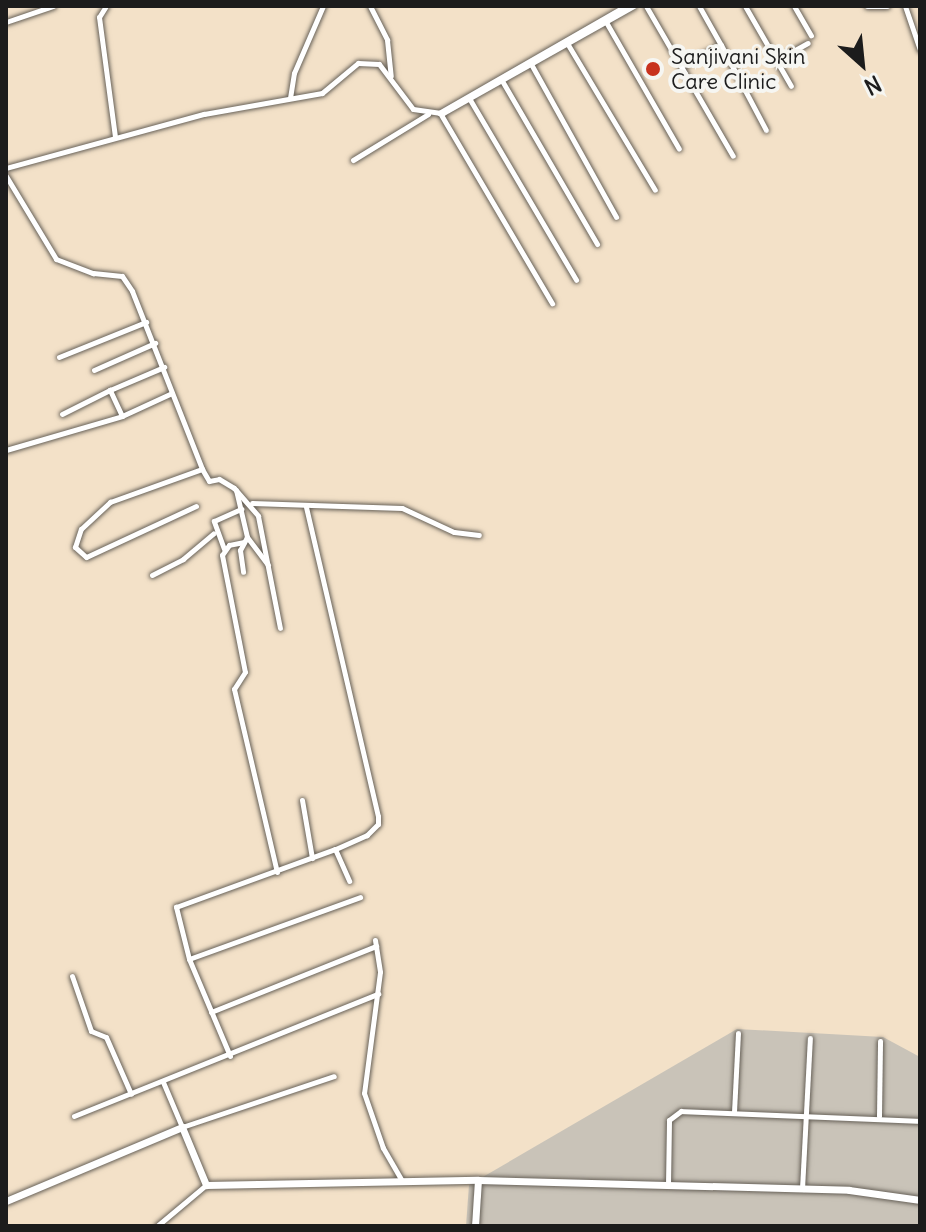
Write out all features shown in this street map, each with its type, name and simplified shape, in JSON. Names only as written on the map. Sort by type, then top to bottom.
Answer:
[{"type":"street","points":[[6,22],[53,6]]},
{"type":"street","points":[[289,99],[323,6]]},
{"type":"street","points":[[370,6],[387,40],[392,81]]},
{"type":"street","points":[[605,20],[625,6]]},
{"type":"street","points":[[7,165],[115,137],[322,93],[358,63],[379,64],[413,109],[439,113],[634,6]]},
{"type":"street","points":[[646,6],[733,156]]},
{"type":"street","points":[[699,6],[766,130]]},
{"type":"street","points":[[745,6],[791,86]]},
{"type":"street","points":[[794,6],[811,36]]},
{"type":"street","points":[[867,6],[887,6]]},
{"type":"street","points":[[905,6],[920,50]]},
{"type":"street","points":[[102,8],[115,137]]},
{"type":"street","points":[[605,20],[679,149]]},
{"type":"street","points":[[566,41],[655,190]]},
{"type":"street","points":[[777,60],[808,43]]},
{"type":"street","points":[[681,66],[721,45]]},
{"type":"street","points":[[530,62],[616,217]]},
{"type":"street","points":[[500,78],[597,244]]},
{"type":"street","points":[[468,97],[576,280]]},
{"type":"street","points":[[353,160],[429,113]]},
{"type":"street","points":[[439,113],[552,303]]},
{"type":"street","points":[[6,176],[56,259],[93,273],[122,276],[155,343],[202,469],[209,481],[219,479],[251,503],[263,529],[280,628]]},
{"type":"street","points":[[59,357],[146,322]]},
{"type":"street","points":[[94,370],[155,343]]},
{"type":"street","points":[[62,414],[164,367]]},
{"type":"street","points":[[110,390],[122,416]]},
{"type":"street","points":[[6,450],[122,416],[172,393]]},
{"type":"street","points":[[196,506],[86,557],[75,547],[81,529],[110,502],[202,469]]},
{"type":"street","points":[[236,489],[245,540],[243,572]]},
{"type":"street","points":[[251,503],[402,508],[454,532],[479,535]]},
{"type":"street","points":[[230,1056],[189,959],[176,907],[335,849],[367,835],[378,824],[306,507]]},
{"type":"street","points":[[152,575],[183,559],[214,533],[217,517],[241,509]]},
{"type":"street","points":[[214,533],[224,549],[245,672],[234,689],[277,872]]},
{"type":"street","points":[[245,540],[269,565]]},
{"type":"street","points":[[224,549],[245,540]]},
{"type":"street","points":[[302,800],[312,858]]},
{"type":"street","points":[[335,849],[349,881]]},
{"type":"street","points":[[189,959],[360,897]]},
{"type":"street","points":[[211,1012],[376,943],[381,961],[364,1093],[383,1148],[402,1181]]},
{"type":"street","points":[[72,976],[91,1031],[106,1037],[131,1094]]},
{"type":"street","points":[[74,1116],[230,1056],[378,994]]},
{"type":"street","points":[[734,1112],[738,1033]]},
{"type":"street","points":[[802,1189],[810,1038]]},
{"type":"street","points":[[879,1116],[880,1041]]},
{"type":"street","points":[[6,1201],[182,1127],[334,1076]]},
{"type":"street","points":[[163,1082],[206,1185]]},
{"type":"street","points":[[668,1185],[671,1114],[734,1112],[879,1116],[920,1121]]},
{"type":"street","points":[[475,1226],[478,1180]]},
{"type":"street","points":[[157,1226],[206,1185],[478,1180],[884,1192],[920,1200]]},
{"type":"shaded area","points":[[737,1029],[883,1037],[920,1057],[920,1226],[466,1226],[469,1185]]},
{"type":"place","name":"Sanjivani Skin Care Clinic","points":[[653,69]]}]
